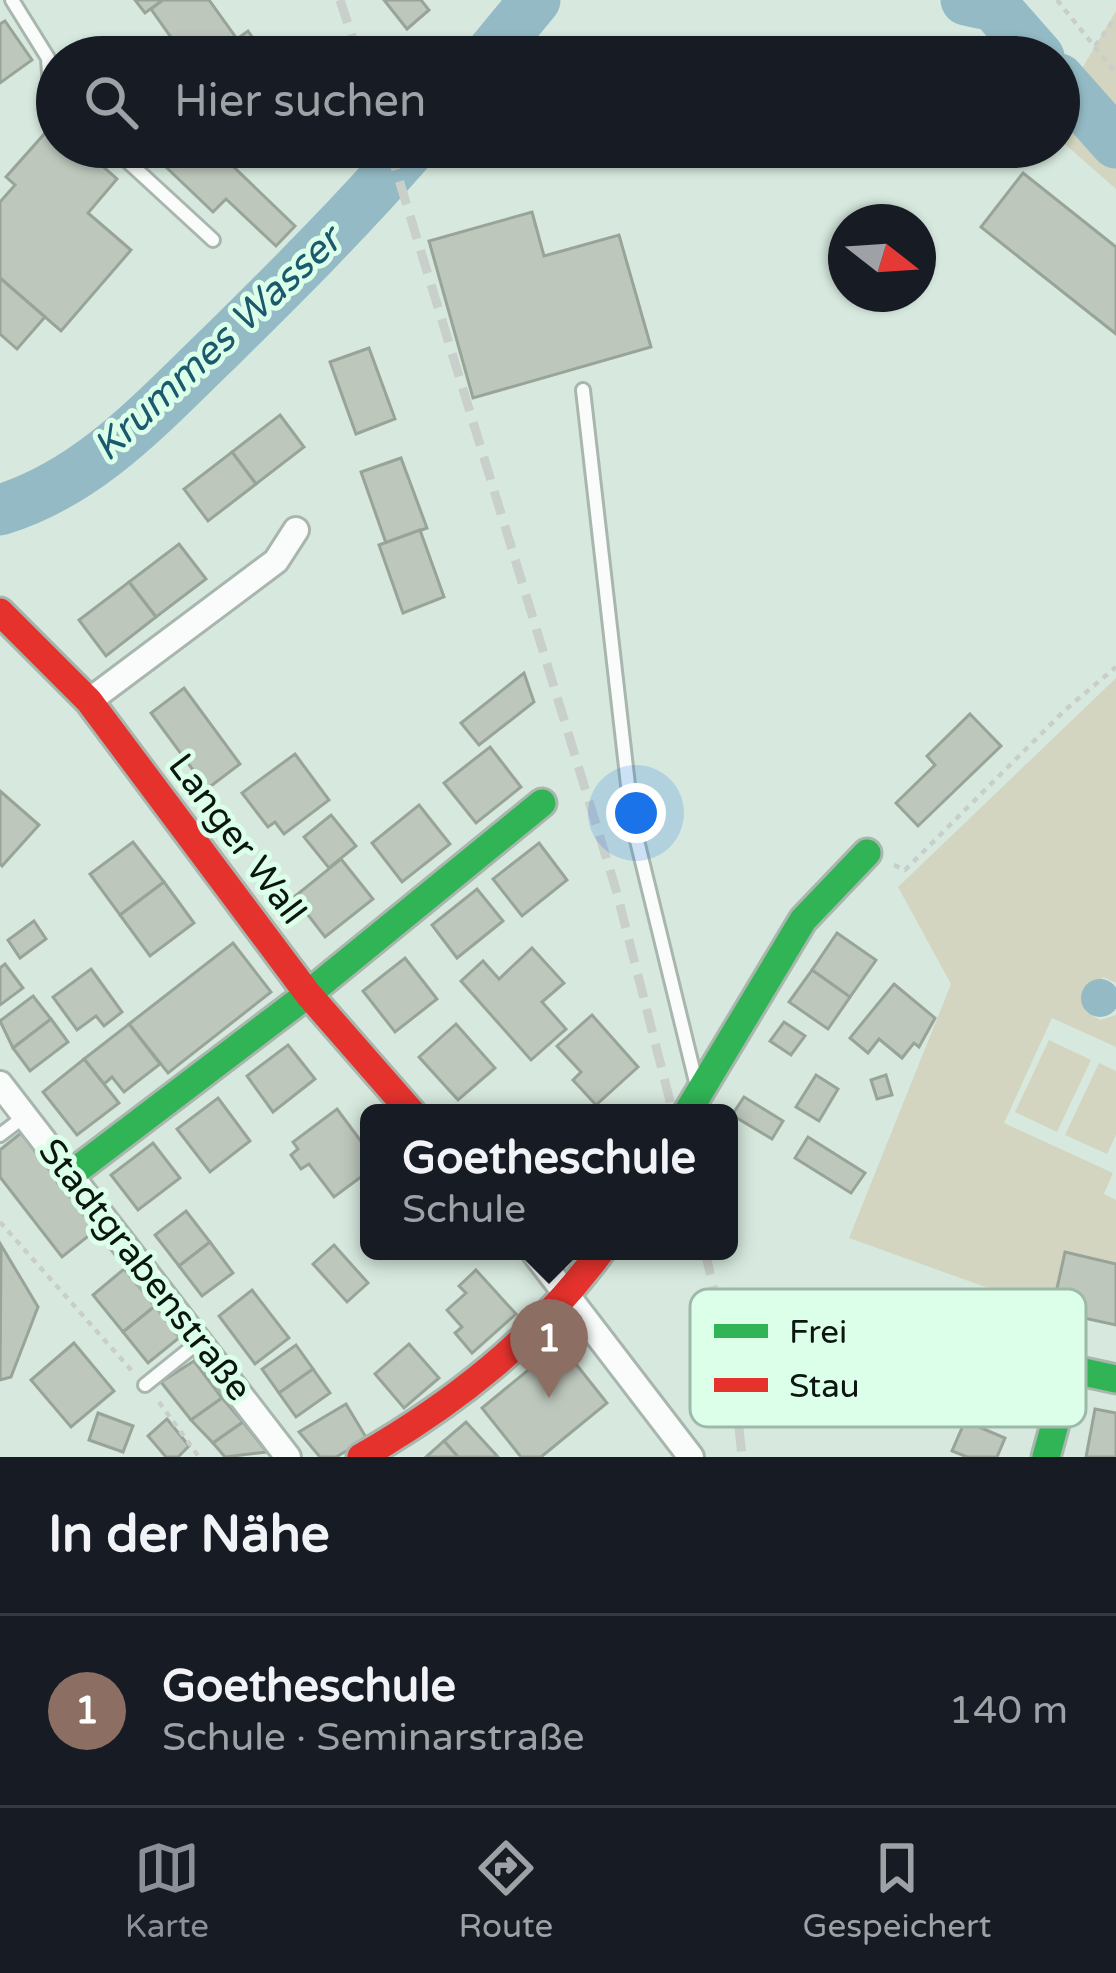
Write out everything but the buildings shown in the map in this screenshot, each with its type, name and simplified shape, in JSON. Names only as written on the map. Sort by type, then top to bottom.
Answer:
[{"type":"street","points":[[89,701],[276,561],[296,530]]},
{"type":"street","name":"Langer Wall","points":[[0,612],[89,701],[308,994],[404,1104]]},
{"type":"street","points":[[70,1175],[308,994],[542,803]]},
{"type":"street","points":[[694,1104],[803,920],[867,853]]},
{"type":"street","name":"Stadtgrabenstraße","points":[[0,1084],[288,1457]]},
{"type":"street","points":[[541,1260],[691,1457]]},
{"type":"street","points":[[361,1457],[434,1417],[572,1295],[596,1260]]},
{"type":"street","points":[[1086,1372],[1116,1379]]},
{"type":"street","points":[[1046,1457],[1054,1427]]},
{"type":"lane","points":[[12,0],[36,39]]},
{"type":"lane","points":[[135,168],[213,240]]},
{"type":"lane","points":[[583,390],[632,820],[693,1104]]},
{"type":"lane","points":[[0,1135],[25,1116]]},
{"type":"lane","points":[[145,1385],[201,1340]]},
{"type":"path","points":[[1057,0],[1116,73]]},
{"type":"path","points":[[1094,48],[1116,17]]},
{"type":"path","points":[[867,853],[905,870],[1065,710],[1116,667]]},
{"type":"path","points":[[0,1222],[185,1432],[199,1457]]},
{"type":"green space","points":[[1116,11],[1116,189],[1080,157],[1080,72]]},
{"type":"green space","points":[[1116,678],[1116,983],[1103,977],[1085,1011],[1100,1020],[1116,1015],[1116,1047],[1052,1018],[1004,1123],[1113,1173],[1104,1194],[1116,1200],[1116,1264],[1065,1253],[1057,1289],[991,1289],[849,1238],[951,984],[898,887]]},
{"type":"green space","points":[[1049,1040],[1091,1060],[1057,1132],[1015,1112]]},
{"type":"green space","points":[[1099,1063],[1116,1071],[1116,1135],[1107,1154],[1065,1135]]},
{"type":"water","points":[[1100,979],[1114,984],[1114,1012],[1100,1017],[1086,1012],[1081,998],[1086,984]]},
{"type":"waterway","name":"Krummes Wasser","points":[[505,36],[535,0]]},
{"type":"waterway","name":"Krummes Wasser","points":[[966,0],[994,6],[1020,36]]},
{"type":"waterway","name":"Krummes Wasser","points":[[1080,103],[1116,143]]},
{"type":"waterway","name":"Krummes Wasser","points":[[0,510],[63,482],[119,442],[294,274],[393,168]]},
{"type":"railway","points":[[340,0],[352,36]]},
{"type":"railway","points":[[395,168],[617,893],[671,1104]]},
{"type":"railway","points":[[707,1260],[714,1289]]},
{"type":"railway","points":[[739,1427],[742,1457]]},
{"type":"traffic: fast","points":[[70,1175],[308,994],[542,803]]},
{"type":"traffic: fast","points":[[692,1104],[803,920],[867,853]]},
{"type":"traffic: fast","points":[[1086,1372],[1116,1379]]},
{"type":"traffic: fast","points":[[1046,1457],[1054,1427]]},
{"type":"traffic: jam","points":[[0,612],[89,701],[308,994],[404,1104]]},
{"type":"traffic: jam","points":[[361,1457],[492,1367],[549,1313],[594,1260]]},
{"type":"place","name":"Goetheschule","points":[[549,1398]]}]
